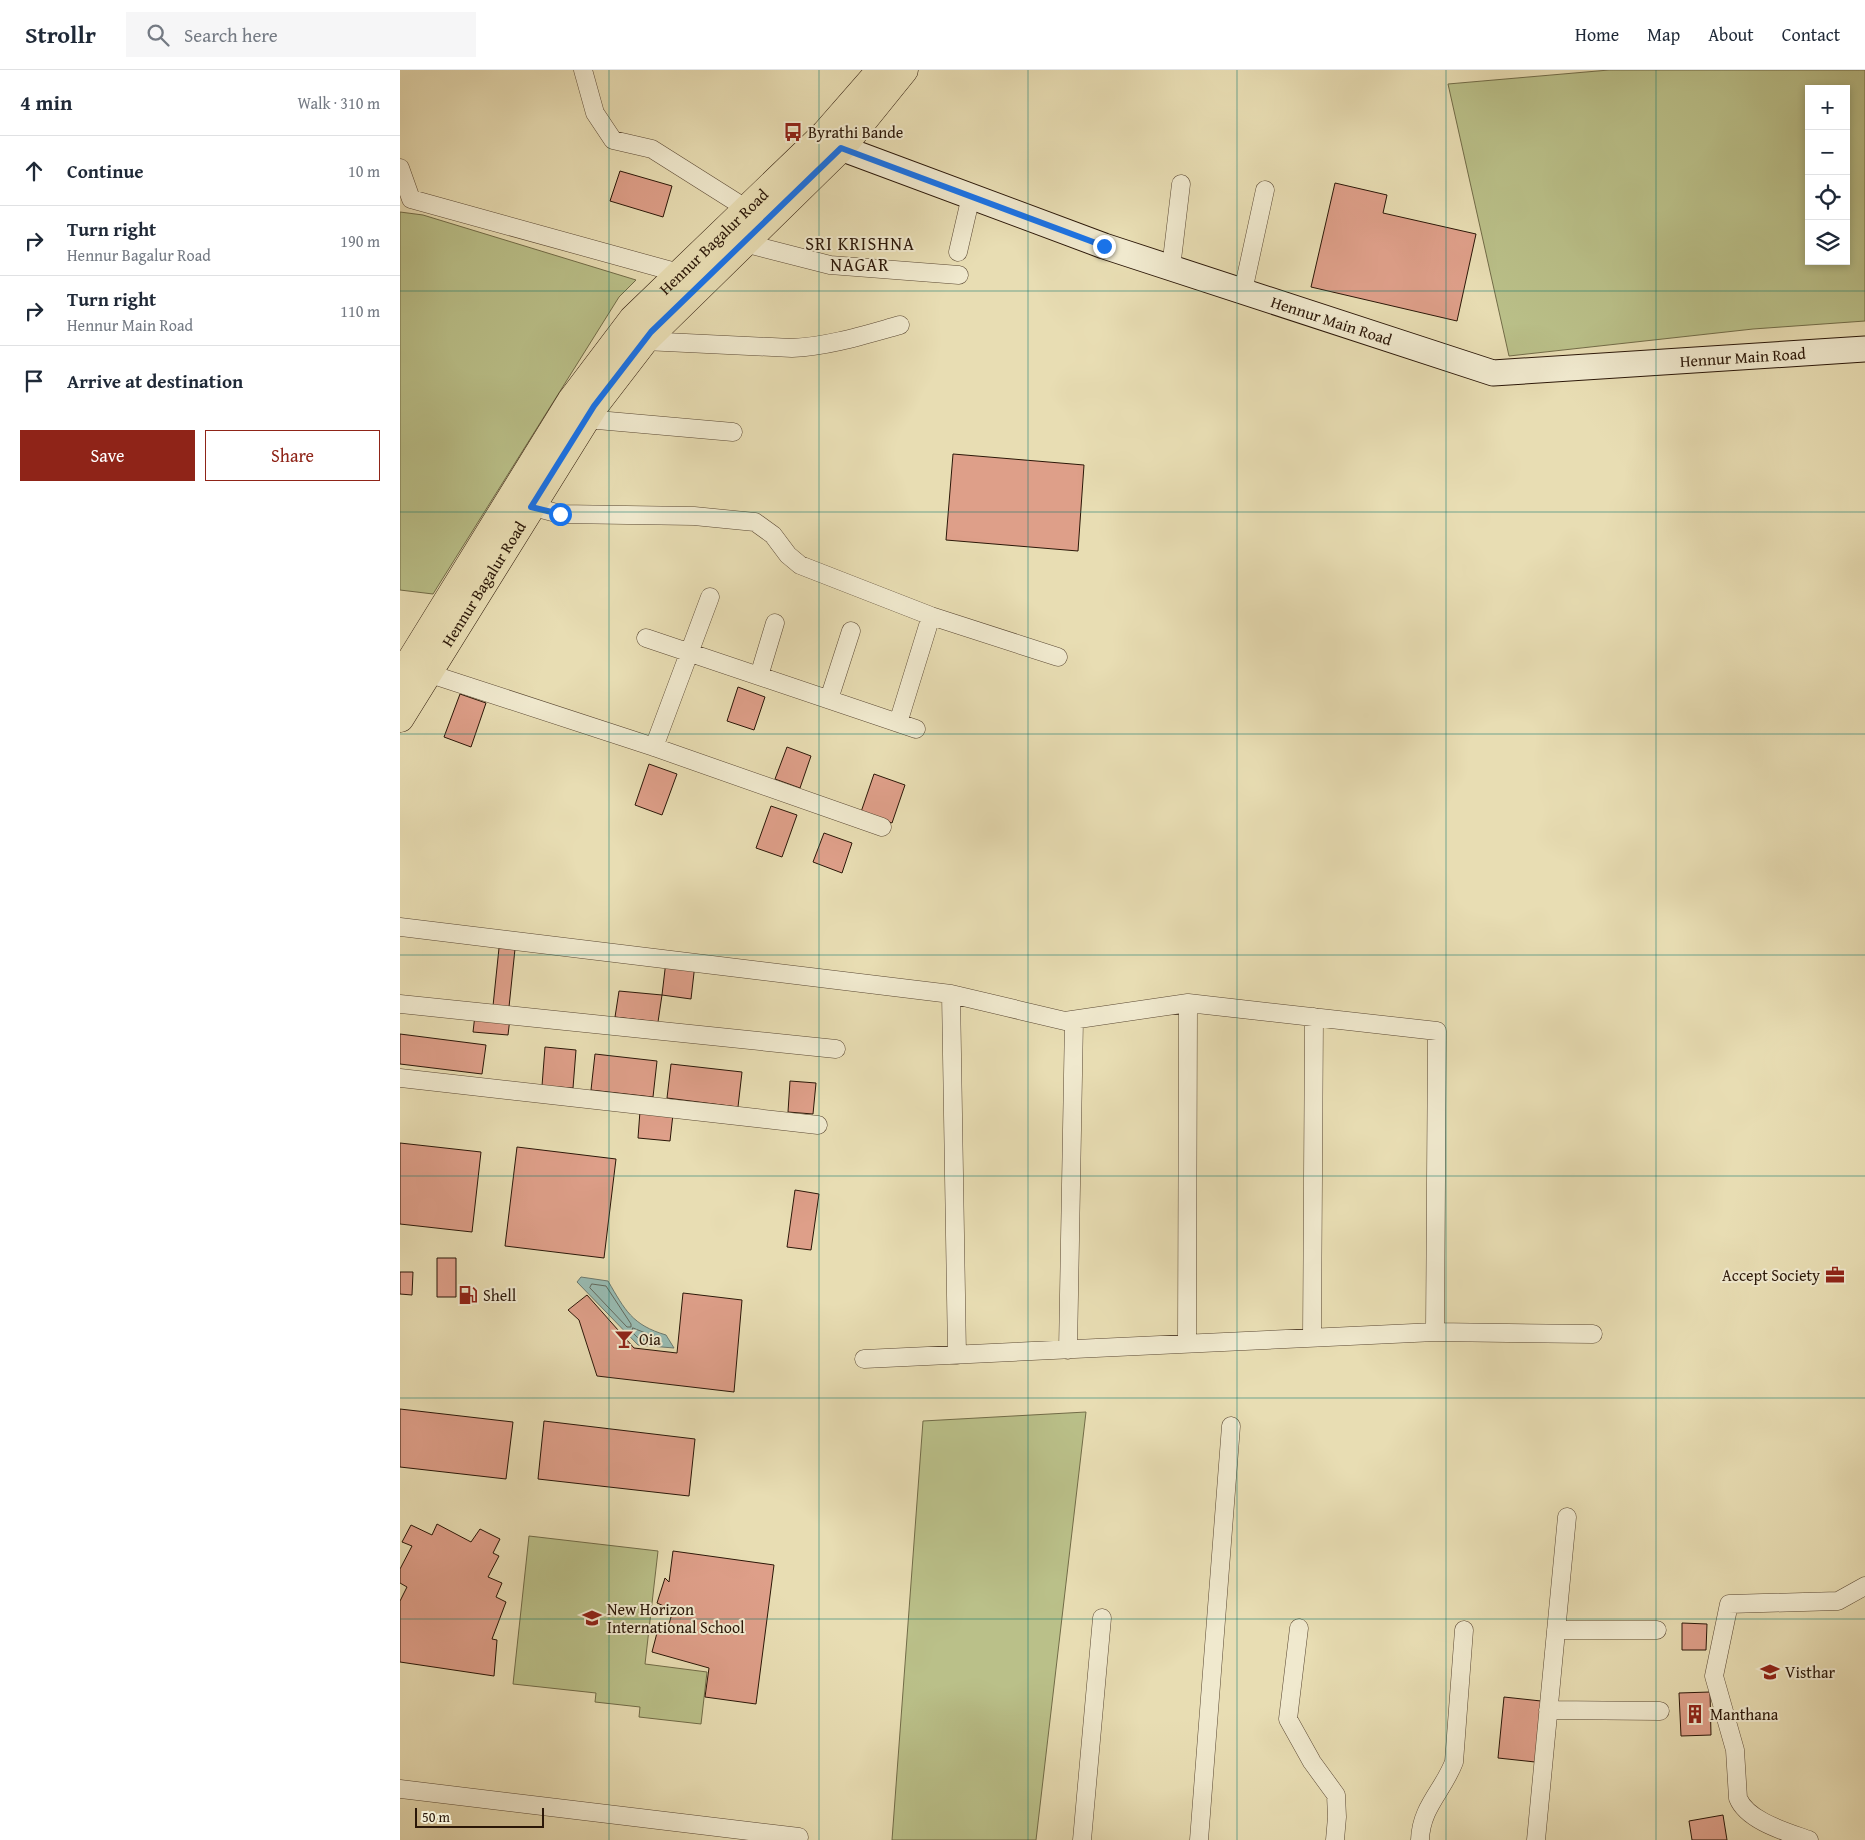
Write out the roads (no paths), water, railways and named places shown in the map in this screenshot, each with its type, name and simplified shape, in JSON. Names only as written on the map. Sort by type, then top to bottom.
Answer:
[{"type":"main road","name":"Hennur Bagalur Road","points":[[521,503],[571,401],[632,318],[747,209],[833,141],[882,70]]},
{"type":"main road","name":"Hennur Bagalur Road","points":[[400,718],[409,670],[521,503],[644,341],[744,243],[833,141],[904,70]]},
{"type":"main road","name":"Hennur Main Road","points":[[833,141],[1104,246],[1493,373],[1865,349]]},
{"type":"street","points":[[583,70],[595,114],[614,140],[652,149],[747,209]]},
{"type":"street","points":[[400,168],[411,199],[680,273]]},
{"type":"street","points":[[1171,268],[1181,184]]},
{"type":"street","points":[[1243,291],[1265,190]]},
{"type":"street","points":[[958,252],[971,196]]},
{"type":"street","points":[[744,243],[830,266],[959,275]]},
{"type":"street","points":[[644,341],[792,348],[828,346],[900,325]]},
{"type":"street","points":[[586,419],[733,432]]},
{"type":"street","points":[[521,503],[560,514],[694,516],[755,522],[769,531],[788,555],[800,565],[931,616],[1058,657]]},
{"type":"street","points":[[654,747],[710,597]]},
{"type":"street","points":[[898,723],[931,616]]},
{"type":"street","points":[[759,676],[775,623]]},
{"type":"street","points":[[829,700],[851,631]]},
{"type":"street","points":[[646,638],[916,729]]},
{"type":"street","points":[[409,670],[654,747],[882,827]]},
{"type":"street","points":[[400,927],[951,994],[1065,1021],[1188,1003],[1437,1031],[1435,1332]]},
{"type":"street","points":[[951,994],[957,1355]]},
{"type":"street","points":[[1186,1344],[1188,1003]]},
{"type":"street","points":[[400,1004],[836,1049]]},
{"type":"street","points":[[1312,1338],[1314,1017]]},
{"type":"street","points":[[1068,1350],[1074,1020]]},
{"type":"street","points":[[400,1078],[818,1125]]},
{"type":"street","points":[[864,1359],[1435,1332],[1593,1334]]},
{"type":"street","points":[[1199,1840],[1231,1426]]},
{"type":"street","points":[[1536,1840],[1567,1517]]},
{"type":"street","points":[[1809,1840],[1766,1824],[1741,1805],[1738,1798],[1735,1750],[1714,1676],[1729,1604],[1838,1601],[1865,1586]]},
{"type":"street","points":[[1082,1840],[1102,1618]]},
{"type":"street","points":[[1299,1628],[1288,1719],[1312,1762],[1336,1795],[1338,1818],[1335,1840]]},
{"type":"street","points":[[1420,1840],[1425,1811],[1448,1778],[1454,1762],[1464,1630]]},
{"type":"street","points":[[1556,1630],[1657,1630]]},
{"type":"street","points":[[1548,1710],[1660,1711]]},
{"type":"street","points":[[400,1789],[799,1838]]},
{"type":"water","points":[[581,1277],[608,1281],[619,1300],[631,1315],[645,1326],[666,1335],[674,1348],[638,1345],[577,1282]]},
{"type":"place","name":"Byrathi Bande","points":[[793,132]]},
{"type":"place","name":"Accept Society","points":[[1835,1275]]},
{"type":"place","name":"Shell","points":[[468,1295]]},
{"type":"place","name":"Oia","points":[[624,1339]]},
{"type":"place","name":"New Horizon International School","points":[[592,1618]]},
{"type":"place","name":"Visthar","points":[[1770,1672]]},
{"type":"place","name":"Manthana","points":[[1695,1714]]},
{"type":"district","name":"SRI KRISHNA NAGAR","points":[[860,254]]}]
